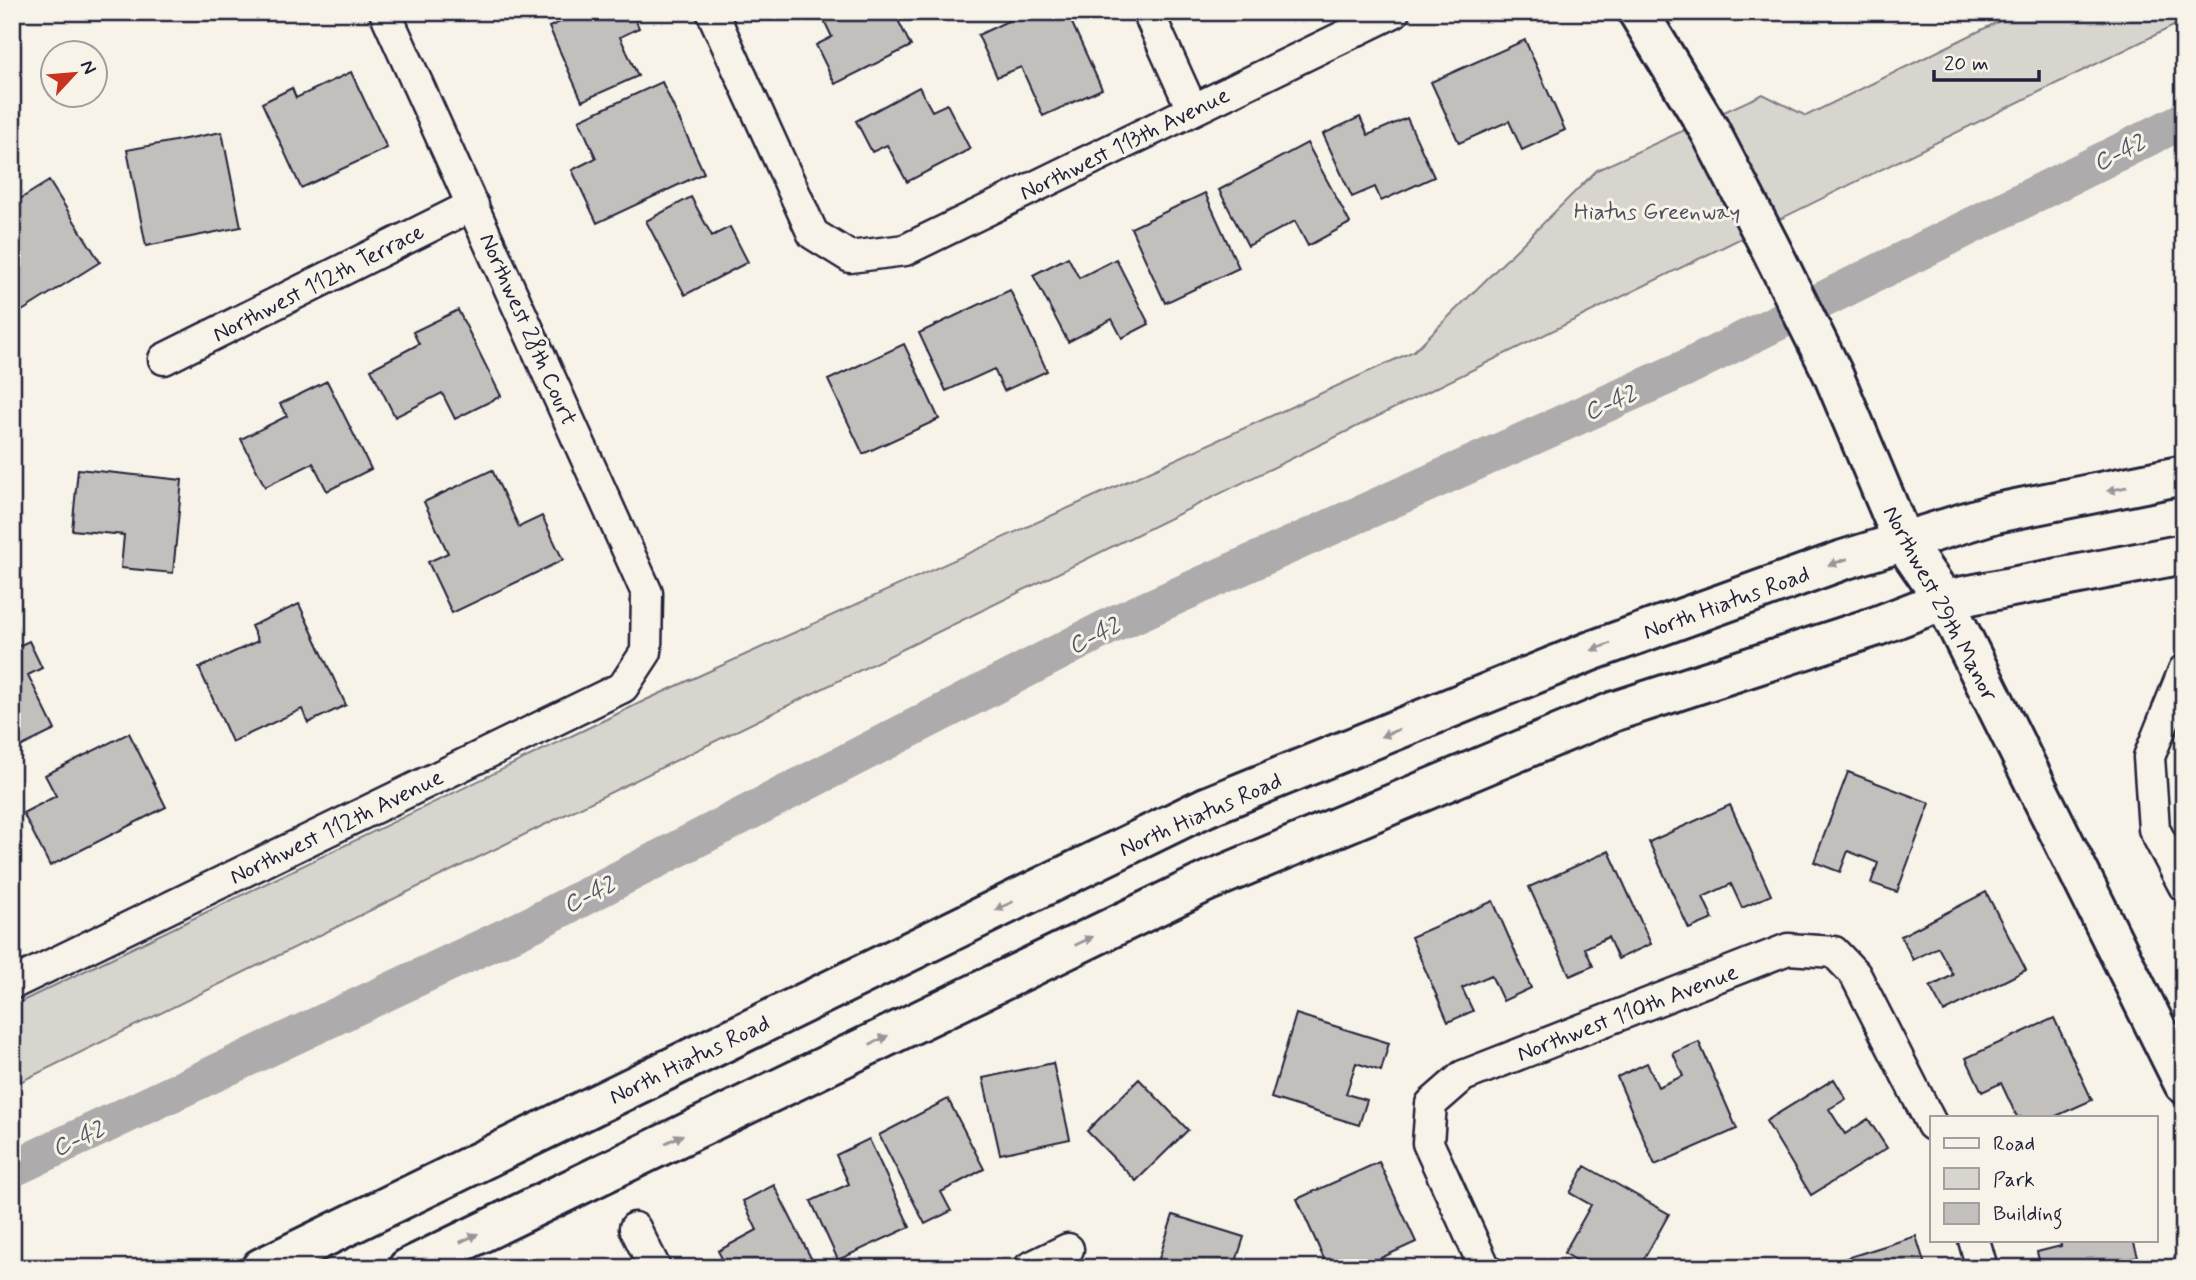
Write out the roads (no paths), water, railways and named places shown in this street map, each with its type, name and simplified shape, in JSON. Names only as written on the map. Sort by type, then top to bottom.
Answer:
[{"type":"main road","name":"Northwest 29th Manor","points":[[1638,12],[1710,131],[1770,247],[1832,372],[1903,541],[1944,600],[2184,1084]]},
{"type":"main road","name":"North Hiatus Road","points":[[261,1268],[1206,807],[1591,650],[1903,541],[1996,513],[2184,475]]},
{"type":"main road","points":[[408,1268],[1206,882],[1615,711],[1877,626],[1944,600],[2184,554]]},
{"type":"street","name":"Northwest 28th Court","points":[[385,12],[647,593],[646,652]]},
{"type":"street","name":"Northwest 113th Avenue","points":[[712,12],[813,234],[850,257],[905,250],[1394,12]]},
{"type":"street","points":[[1148,12],[1192,109]]},
{"type":"street","name":"Northwest 112th Terrace","points":[[163,359],[473,205]]},
{"type":"street","name":"Northwest 112th Avenue","points":[[12,984],[623,687],[646,652]]},
{"type":"street","points":[[2184,670],[2149,757],[2154,829],[2184,886]]},
{"type":"street","name":"Northwest 110th Avenue","points":[[1485,1268],[1429,1143],[1430,1104],[1463,1076],[1788,949],[1834,952],[1855,974],[1930,1121]]},
{"type":"street","points":[[635,1228],[655,1268]]},
{"type":"street","points":[[1975,1242],[1982,1268]]},
{"type":"street","points":[[1029,1268],[1068,1249]]},
{"type":"waterway","name":"C-42","points":[[12,1169],[532,924],[1112,625],[1686,368],[2184,120]]},
{"type":"park label","name":"Hiatus Greenway","points":[[1657,211]]}]
